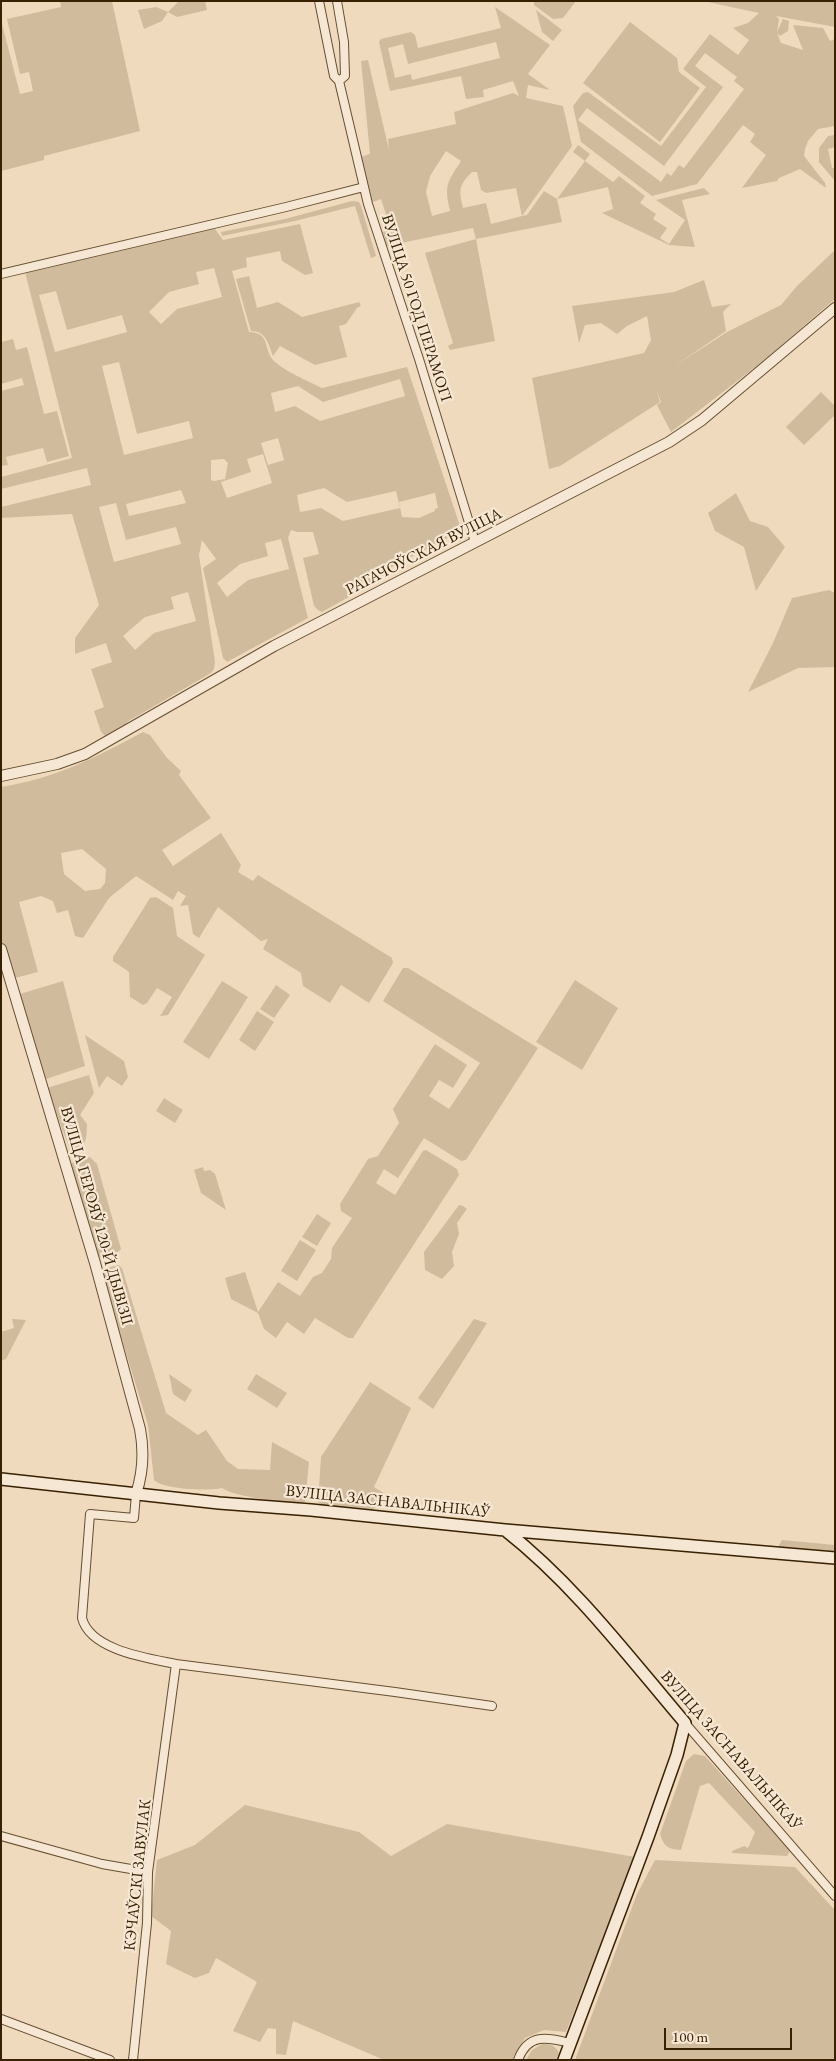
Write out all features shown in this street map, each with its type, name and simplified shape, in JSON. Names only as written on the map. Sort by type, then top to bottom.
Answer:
[{"type":"main road","name":"ВУЛІЦА ЗАСНАВАЛЬНІКАЎ","points":[[1,1478],[219,1503],[311,1510],[505,1530],[533,1553],[577,1597],[684,1724]]},
{"type":"main road","points":[[505,1530],[835,1558]]},
{"type":"main road","points":[[564,2060],[648,1838],[677,1755],[684,1724]]},
{"type":"street","name":"ВУЛІЦА 50 ГОД ПЕРАМОГІ","points":[[319,1],[334,76],[339,81],[364,187],[475,542]]},
{"type":"street","name":"ВУЛІЦА 50 ГОД ПЕРАМОГІ","points":[[337,1],[344,42],[345,76],[339,81]]},
{"type":"street","points":[[1,274],[268,212],[364,187]]},
{"type":"street","name":"РАГАЧОЎСКАЯ ВУЛІЦА","points":[[1,776],[57,764],[85,754],[266,650],[688,431],[835,308]]},
{"type":"street","name":"ВУЛІЦА ГЕРОЯЎ 120-Й ДЫВІЗІІ","points":[[1,949],[95,1263],[140,1430],[142,1440],[141,1472],[136,1494]]},
{"type":"street","points":[[136,1494],[134,1518],[90,1514],[82,1618],[84,1626],[98,1640],[109,1646],[176,1664],[492,1706]]},
{"type":"street","name":"КЭЧАЎСКІ ЗАВУЛАК","points":[[133,2060],[147,1922],[148,1872],[176,1664]]},
{"type":"street","name":"ВУЛІЦА ЗАСНАВАЛЬНІКАЎ","points":[[684,1724],[835,1896]]},
{"type":"street","points":[[1,1836],[102,1864],[148,1872]]},
{"type":"street","points":[[1,2019],[110,2060]]},
{"type":"street","points":[[518,2060],[529,2042],[544,2037],[570,2043]]},
{"type":"shaded area","points":[[60,1],[112,1],[140,131],[44,156],[44,160],[1,171],[1,20],[20,94],[33,91],[29,72],[20,74],[7,19],[61,7]]},
{"type":"shaded area","points":[[179,1],[205,1],[207,10],[177,17],[168,12]]},
{"type":"shaded area","points":[[534,1],[576,1],[563,18],[553,19],[534,5]]},
{"type":"shaded area","points":[[703,1],[835,1],[835,27],[776,16],[779,19],[777,32],[783,19],[789,21],[788,31],[780,36],[777,33],[781,43],[803,50],[793,25],[823,28],[830,41],[835,39],[835,126],[818,129],[808,141],[804,156],[825,183],[826,188],[800,169],[779,178],[777,181],[742,188],[766,155],[750,142],[755,134],[743,125],[697,184],[652,196],[581,142],[573,106],[583,93],[588,92],[661,146],[706,87],[683,69],[710,34],[738,55],[749,40],[733,28],[748,23],[759,13]],"holes":[[[705,53],[737,77],[734,81],[744,89],[684,168],[679,165],[671,176],[667,173],[661,182],[578,120],[587,108],[664,166],[723,87],[695,66]]]},
{"type":"shaded area","points":[[156,7],[168,12],[162,21],[144,29],[138,10]]},
{"type":"shaded area","points":[[495,7],[550,45],[528,74],[550,90],[528,85],[526,98],[563,106],[572,146],[522,216],[527,215],[544,191],[557,199],[562,222],[476,239],[473,228],[387,246],[383,232],[391,230],[381,199],[368,204],[357,158],[370,154],[361,61],[368,60],[389,150],[388,139],[456,124],[454,112],[513,93],[519,96],[513,81],[483,90],[484,97],[466,99],[461,76],[390,91],[379,42],[381,39],[411,32],[415,35],[418,48],[501,28]],"holes":[[[496,42],[500,58],[412,80],[411,74],[395,78],[388,48],[403,44],[408,64]],[[446,151],[461,161],[448,184],[447,195],[450,211],[432,216],[426,192],[430,176]],[[472,172],[477,172],[481,190],[486,193],[516,188],[522,216],[491,224],[486,203],[463,208],[461,188]]]},
{"type":"shaded area","points":[[536,10],[562,30],[553,41],[542,32]]},
{"type":"shaded area","points":[[630,22],[677,58],[679,72],[700,88],[660,142],[583,83]]},
{"type":"shaded area","points":[[835,135],[835,147],[828,149],[832,168],[835,168],[835,181],[818,161],[819,148],[828,136]]},
{"type":"shaded area","points":[[578,145],[590,154],[585,161],[573,152]]},
{"type":"shaded area","points":[[585,161],[613,182],[619,176],[645,196],[640,203],[656,214],[653,219],[667,228],[660,238],[669,244],[685,220],[656,200],[704,188],[710,194],[682,200],[695,247],[669,245],[602,213],[613,209],[608,187],[557,199]]},
{"type":"shaded area","points":[[352,201],[359,202],[361,206],[376,256],[371,258],[355,206],[222,236],[221,232],[285,219]]},
{"type":"shaded area","points":[[300,224],[313,273],[305,275],[282,261],[280,251],[246,258],[247,267],[232,271],[249,332],[261,335],[264,338],[270,355],[277,364],[296,376],[322,388],[407,367],[463,535],[461,541],[451,536],[390,568],[388,575],[322,612],[314,606],[303,558],[319,554],[313,532],[291,530],[288,538],[308,618],[227,662],[223,658],[203,568],[216,559],[202,540],[199,555],[215,662],[214,669],[211,673],[127,722],[128,725],[105,736],[101,732],[94,711],[104,707],[91,669],[112,662],[106,643],[75,654],[75,638],[99,605],[72,514],[1,518],[1,507],[91,485],[87,468],[1,489],[1,477],[72,458],[24,268],[212,225],[223,240]],"holes":[[[214,268],[222,297],[177,309],[161,324],[149,312],[169,292],[199,284],[196,272]],[[56,291],[67,330],[122,315],[127,332],[55,352],[39,295]],[[119,362],[137,434],[189,421],[193,438],[124,455],[102,366]],[[400,379],[405,396],[320,421],[295,406],[275,412],[271,393],[298,386],[323,402]],[[278,438],[284,460],[268,465],[261,443]],[[263,454],[272,483],[227,498],[221,482],[251,472],[247,459]],[[224,459],[228,463],[225,479],[211,480],[211,460]],[[324,488],[347,502],[396,491],[400,508],[343,521],[321,508],[300,512],[297,495]],[[181,490],[186,503],[129,516],[126,504]],[[435,493],[438,508],[419,518],[402,517],[399,502]],[[116,503],[126,540],[176,527],[181,544],[114,562],[99,507]],[[281,539],[289,569],[248,580],[227,597],[217,583],[240,564],[268,556],[265,543]],[[188,592],[196,621],[154,633],[135,650],[123,636],[145,617],[174,609],[171,597]]]},
{"type":"shaded area","points":[[476,239],[495,341],[450,350],[448,346],[453,343],[425,253]]},
{"type":"shaded area","points":[[835,250],[835,299],[762,362],[671,432],[657,405],[661,402],[656,389],[660,402],[560,466],[549,469],[532,378],[644,353],[651,340],[647,316],[627,326],[617,334],[601,323],[585,325],[579,343],[572,306],[674,292],[704,280],[712,307],[731,304],[723,312],[726,331],[673,367],[727,332],[781,305],[797,286]]},
{"type":"shaded area","points":[[249,276],[257,308],[278,302],[302,317],[359,302],[361,306],[357,308],[346,324],[339,326],[347,357],[315,365],[280,346],[273,356],[268,342],[263,335],[251,331],[236,279]]},
{"type":"shaded area","points":[[13,339],[16,350],[27,347],[44,414],[57,411],[69,456],[47,462],[43,448],[6,457],[8,465],[1,466],[1,391],[24,385],[22,378],[1,384],[1,342]]},
{"type":"shaded area","points":[[821,392],[835,406],[835,415],[804,445],[786,427]]},
{"type":"shaded area","points":[[736,493],[750,521],[768,527],[785,547],[756,591],[744,547],[715,531],[708,513]]},
{"type":"shaded area","points":[[829,590],[835,593],[835,667],[798,668],[748,692],[773,643],[792,598]]},
{"type":"shaded area","points":[[143,732],[150,735],[167,758],[181,771],[179,775],[211,818],[162,850],[173,866],[221,833],[241,865],[238,872],[253,881],[258,875],[392,958],[393,963],[369,1003],[341,985],[330,1003],[303,986],[301,973],[263,949],[268,939],[261,941],[218,907],[199,938],[193,934],[188,905],[180,906],[186,896],[178,891],[173,900],[136,876],[109,898],[83,938],[75,936],[68,910],[57,913],[53,901],[41,896],[19,902],[38,972],[11,979],[1,944],[1,787],[40,778],[75,766]],"holes":[[[82,849],[106,869],[105,883],[100,889],[85,891],[64,874],[61,853]]]},
{"type":"shaded area","points":[[156,897],[173,908],[177,936],[205,955],[168,1015],[160,1016],[172,997],[157,988],[147,1003],[143,1005],[130,997],[129,972],[113,961],[113,957],[150,898]]},
{"type":"shaded area","points":[[403,968],[408,968],[538,1048],[466,1160],[461,1161],[424,1138],[398,1178],[384,1169],[376,1183],[395,1195],[423,1151],[426,1150],[457,1169],[459,1175],[353,1338],[348,1338],[315,1318],[304,1334],[287,1322],[276,1338],[264,1329],[258,1313],[231,1299],[225,1278],[245,1272],[258,1312],[278,1282],[300,1296],[313,1277],[322,1273],[331,1259],[332,1248],[352,1218],[341,1211],[340,1204],[368,1159],[378,1156],[399,1123],[393,1109],[435,1044],[467,1065],[453,1088],[439,1080],[429,1096],[449,1109],[480,1063],[383,1001]]},
{"type":"shaded area","points":[[575,980],[618,1008],[582,1070],[536,1042]]},
{"type":"shaded area","points":[[63,981],[85,1066],[46,1079],[20,994]]},
{"type":"shaded area","points":[[222,981],[248,997],[209,1059],[183,1042]]},
{"type":"shaded area","points":[[276,985],[290,995],[274,1018],[260,1009]]},
{"type":"shaded area","points":[[257,1011],[274,1022],[255,1051],[239,1040]]},
{"type":"shaded area","points":[[85,1035],[124,1061],[128,1077],[122,1086],[107,1076],[99,1088]]},
{"type":"shaded area","points":[[89,1075],[94,1093],[80,1115],[87,1124],[86,1139],[83,1144],[70,1150],[47,1088]]},
{"type":"shaded area","points":[[164,1098],[183,1110],[175,1123],[156,1111]]},
{"type":"shaded area","points":[[90,1157],[97,1164],[121,1249],[116,1254],[106,1257],[96,1256],[69,1168],[73,1162]]},
{"type":"shaded area","points":[[203,1167],[204,1171],[210,1170],[215,1174],[226,1210],[201,1193],[194,1170]]},
{"type":"shaded area","points":[[459,1205],[467,1209],[457,1223],[459,1234],[452,1252],[454,1266],[442,1279],[425,1270],[424,1252]]},
{"type":"shaded area","points":[[317,1214],[331,1223],[317,1246],[302,1237]]},
{"type":"shaded area","points":[[300,1240],[316,1250],[297,1281],[281,1271]]},
{"type":"shaded area","points":[[118,1265],[122,1268],[166,1413],[198,1435],[206,1430],[227,1461],[238,1469],[270,1470],[272,1442],[309,1462],[305,1502],[262,1499],[237,1494],[222,1488],[177,1488],[154,1480],[148,1425],[102,1274],[105,1269]]},
{"type":"shaded area","points":[[12,1319],[26,1320],[6,1359],[1,1361],[1,1332],[14,1328]]},
{"type":"shaded area","points":[[474,1319],[487,1323],[433,1409],[418,1398]]},
{"type":"shaded area","points":[[169,1374],[192,1390],[185,1402],[173,1394]]},
{"type":"shaded area","points":[[256,1374],[287,1393],[277,1408],[247,1389]]},
{"type":"shaded area","points":[[370,1382],[411,1408],[374,1487],[387,1495],[372,1511],[322,1506],[318,1502],[321,1457]]},
{"type":"shaded area","points":[[782,1540],[835,1545],[835,1558],[775,1552]]},
{"type":"shaded area","points":[[694,1754],[705,1756],[790,1851],[787,1856],[732,1853],[732,1851],[744,1846],[748,1848],[755,1832],[709,1783],[700,1786],[681,1850],[665,1845],[660,1834],[686,1761]]},
{"type":"shaded area","points":[[245,1805],[359,1832],[391,1856],[447,1824],[635,1857],[566,2032],[544,2030],[525,2038],[512,2060],[384,2060],[293,2021],[286,2055],[276,2054],[276,2029],[268,2028],[260,2042],[233,2031],[257,1982],[216,1958],[209,1973],[195,1978],[166,1964],[171,1931],[151,1916],[157,1860],[195,1845]]},
{"type":"shaded area","points":[[655,1860],[795,1867],[835,1910],[835,2060],[575,2060],[637,1894]]},
{"type":"shaded area","points":[[542,2044],[556,2048],[559,2053],[556,2060],[526,2060],[532,2050]]}]
